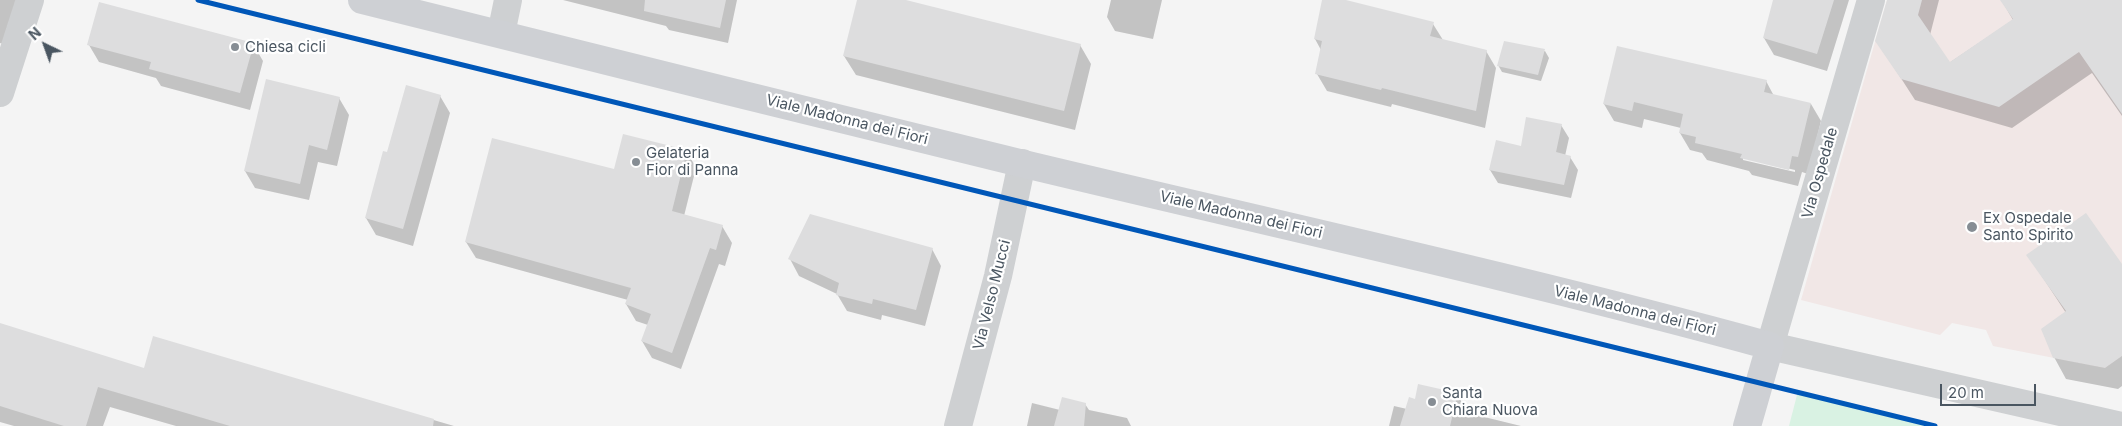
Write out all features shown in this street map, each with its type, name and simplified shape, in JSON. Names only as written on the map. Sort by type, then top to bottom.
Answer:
[{"type":"main road","name":"Viale Madonna dei Fiori","points":[[362,0],[1022,163],[1656,315],[1770,346]]},
{"type":"main road","points":[[1747,426],[1770,346]]},
{"type":"street","points":[[0,93],[30,0]]},
{"type":"street","points":[[501,34],[508,0]]},
{"type":"street","name":"Via Ospedale","points":[[1770,346],[1871,0]]},
{"type":"street","name":"Via Velso Mucci","points":[[958,426],[998,276],[1022,163]]},
{"type":"street","name":"Viale Madonna dei Fiori","points":[[1770,346],[2121,425]]},
{"type":"shaded area","name":"Ex Ospedale Santo Spirito","points":[[1887,0],[2122,0],[2122,356],[2105,368],[1993,346],[1986,330],[1952,323],[1940,335],[1801,300]]},
{"type":"green space","points":[[1798,391],[1934,426],[1789,426]]},
{"type":"building","points":[[645,0],[726,0],[720,28],[644,11]]},
{"type":"building","points":[[857,0],[906,0],[1081,44],[1064,111],[843,56]]},
{"type":"building","points":[[1322,0],[1346,0],[1434,22],[1430,36],[1487,50],[1476,111],[1315,74],[1322,41],[1314,39]]},
{"type":"building","points":[[1773,0],[1834,0],[1817,54],[1763,38]]},
{"type":"building","points":[[1887,0],[1922,0],[1918,15],[1950,62],[2013,19],[2000,0],[2122,0],[2122,114],[2079,52],[1999,107],[1901,79],[1875,41]]},
{"type":"building","points":[[99,2],[254,43],[240,93],[149,69],[151,62],[87,45]]},
{"type":"building","points":[[1504,41],[1545,49],[1538,75],[1497,66]]},
{"type":"building","points":[[1617,46],[1767,80],[1764,92],[1811,103],[1798,157],[1792,156],[1789,170],[1740,158],[1742,154],[1695,143],[1696,137],[1679,133],[1683,114],[1634,102],[1632,111],[1603,104]]},
{"type":"building","points":[[266,79],[340,97],[327,150],[309,145],[300,184],[244,171]]},
{"type":"building","points":[[406,85],[441,95],[403,229],[365,218],[383,151],[387,152]]},
{"type":"building","points":[[1526,117],[1562,124],[1556,152],[1571,156],[1564,185],[1489,170],[1496,140],[1521,146]]},
{"type":"building","points":[[623,134],[687,150],[672,211],[723,225],[716,250],[710,248],[672,353],[641,341],[651,314],[625,304],[631,288],[465,242],[492,138],[614,169]]},
{"type":"building","points":[[2086,213],[2122,264],[2122,356],[2105,368],[2053,358],[2041,329],[2066,311],[2026,255]]},
{"type":"building","points":[[810,214],[933,248],[916,310],[873,299],[872,304],[836,295],[839,283],[788,259]]},
{"type":"building","points":[[0,323],[144,368],[153,336],[434,419],[433,426],[230,426],[98,387],[86,426],[64,426],[0,406]]},
{"type":"building","name":"Santa Chiara Nuova","points":[[1418,384],[1458,393],[1450,426],[1400,426],[1409,397],[1415,399]]},
{"type":"building","points":[[1062,397],[1086,403],[1084,426],[1054,426]]},
{"type":"cycle path","points":[[198,0],[1935,426]]},
{"type":"place","name":"Chiesa cicli","points":[[235,47]]},
{"type":"place","name":"Gelateria Fior di Panna","points":[[636,162]]},
{"type":"place","name":"Ex Ospedale Santo Spirito","points":[[1972,227]]},
{"type":"place","name":"Santa Chiara Nuova","points":[[1432,402]]}]
